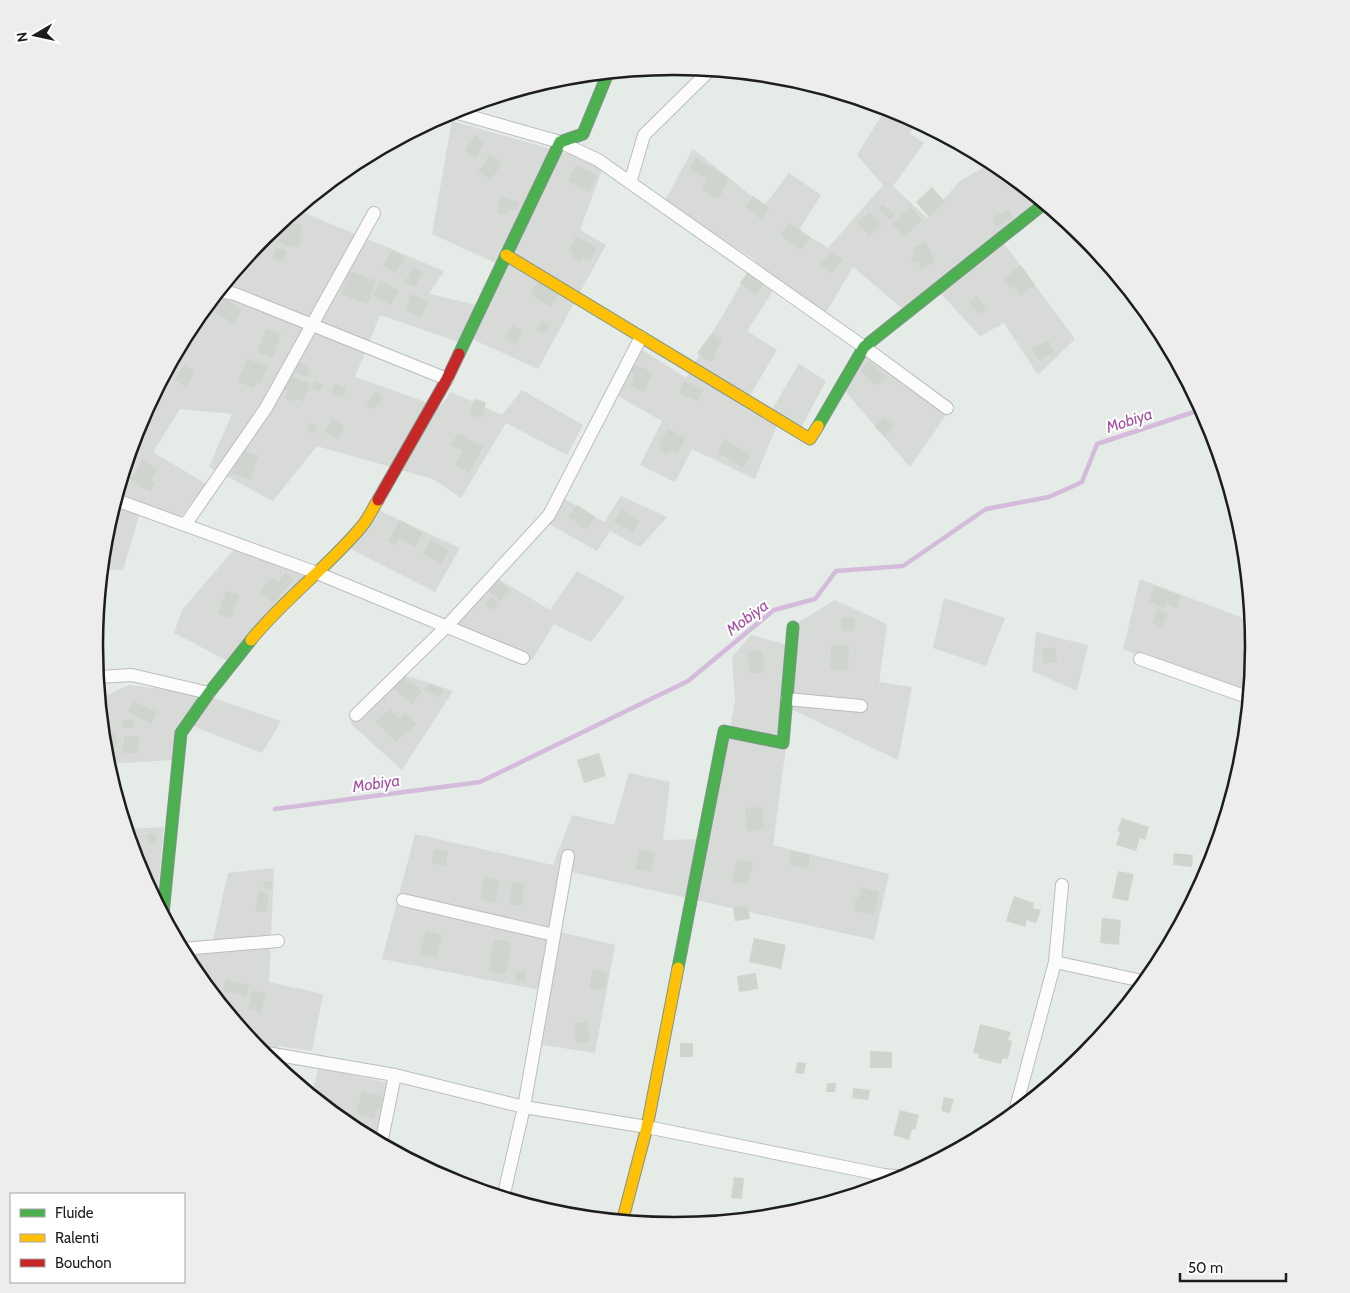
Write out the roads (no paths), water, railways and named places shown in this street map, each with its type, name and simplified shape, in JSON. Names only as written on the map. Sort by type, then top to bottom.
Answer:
[{"type":"street","points":[[630,182],[644,135],[704,76]]},
{"type":"street","points":[[164,903],[181,733],[209,693],[267,620],[317,573],[363,525],[447,379],[560,142],[583,134],[605,79]]},
{"type":"street","points":[[466,115],[560,142],[598,160],[864,347],[947,408]]},
{"type":"street","points":[[506,255],[810,439],[864,347],[1041,208]]},
{"type":"street","points":[[185,525],[266,408],[374,213]]},
{"type":"street","points":[[227,293],[234,294],[311,324],[447,379]]},
{"type":"street","points":[[356,715],[446,627],[550,515],[641,337]]},
{"type":"street","points":[[122,502],[317,573],[523,658]]},
{"type":"street","points":[[624,1215],[647,1127],[724,731],[783,744],[793,627]]},
{"type":"street","points":[[1140,660],[1244,696]]},
{"type":"street","points":[[105,677],[132,675],[209,693]]},
{"type":"street","points":[[787,699],[861,706]]},
{"type":"street","points":[[504,1192],[524,1107],[568,856]]},
{"type":"street","points":[[1017,1105],[1055,962],[1062,885]]},
{"type":"street","points":[[403,900],[554,935]]},
{"type":"street","points":[[190,947],[278,941]]},
{"type":"street","points":[[1055,962],[1138,980]]},
{"type":"street","points":[[275,1055],[395,1075],[524,1107],[647,1127],[890,1176]]},
{"type":"street","points":[[382,1137],[395,1075]]},
{"type":"waterway","name":"Mobiya","points":[[275,809],[480,782],[688,681],[774,610],[815,599],[836,571],[903,566],[986,509],[1049,497],[1082,482],[1097,444],[1196,411]]}]
